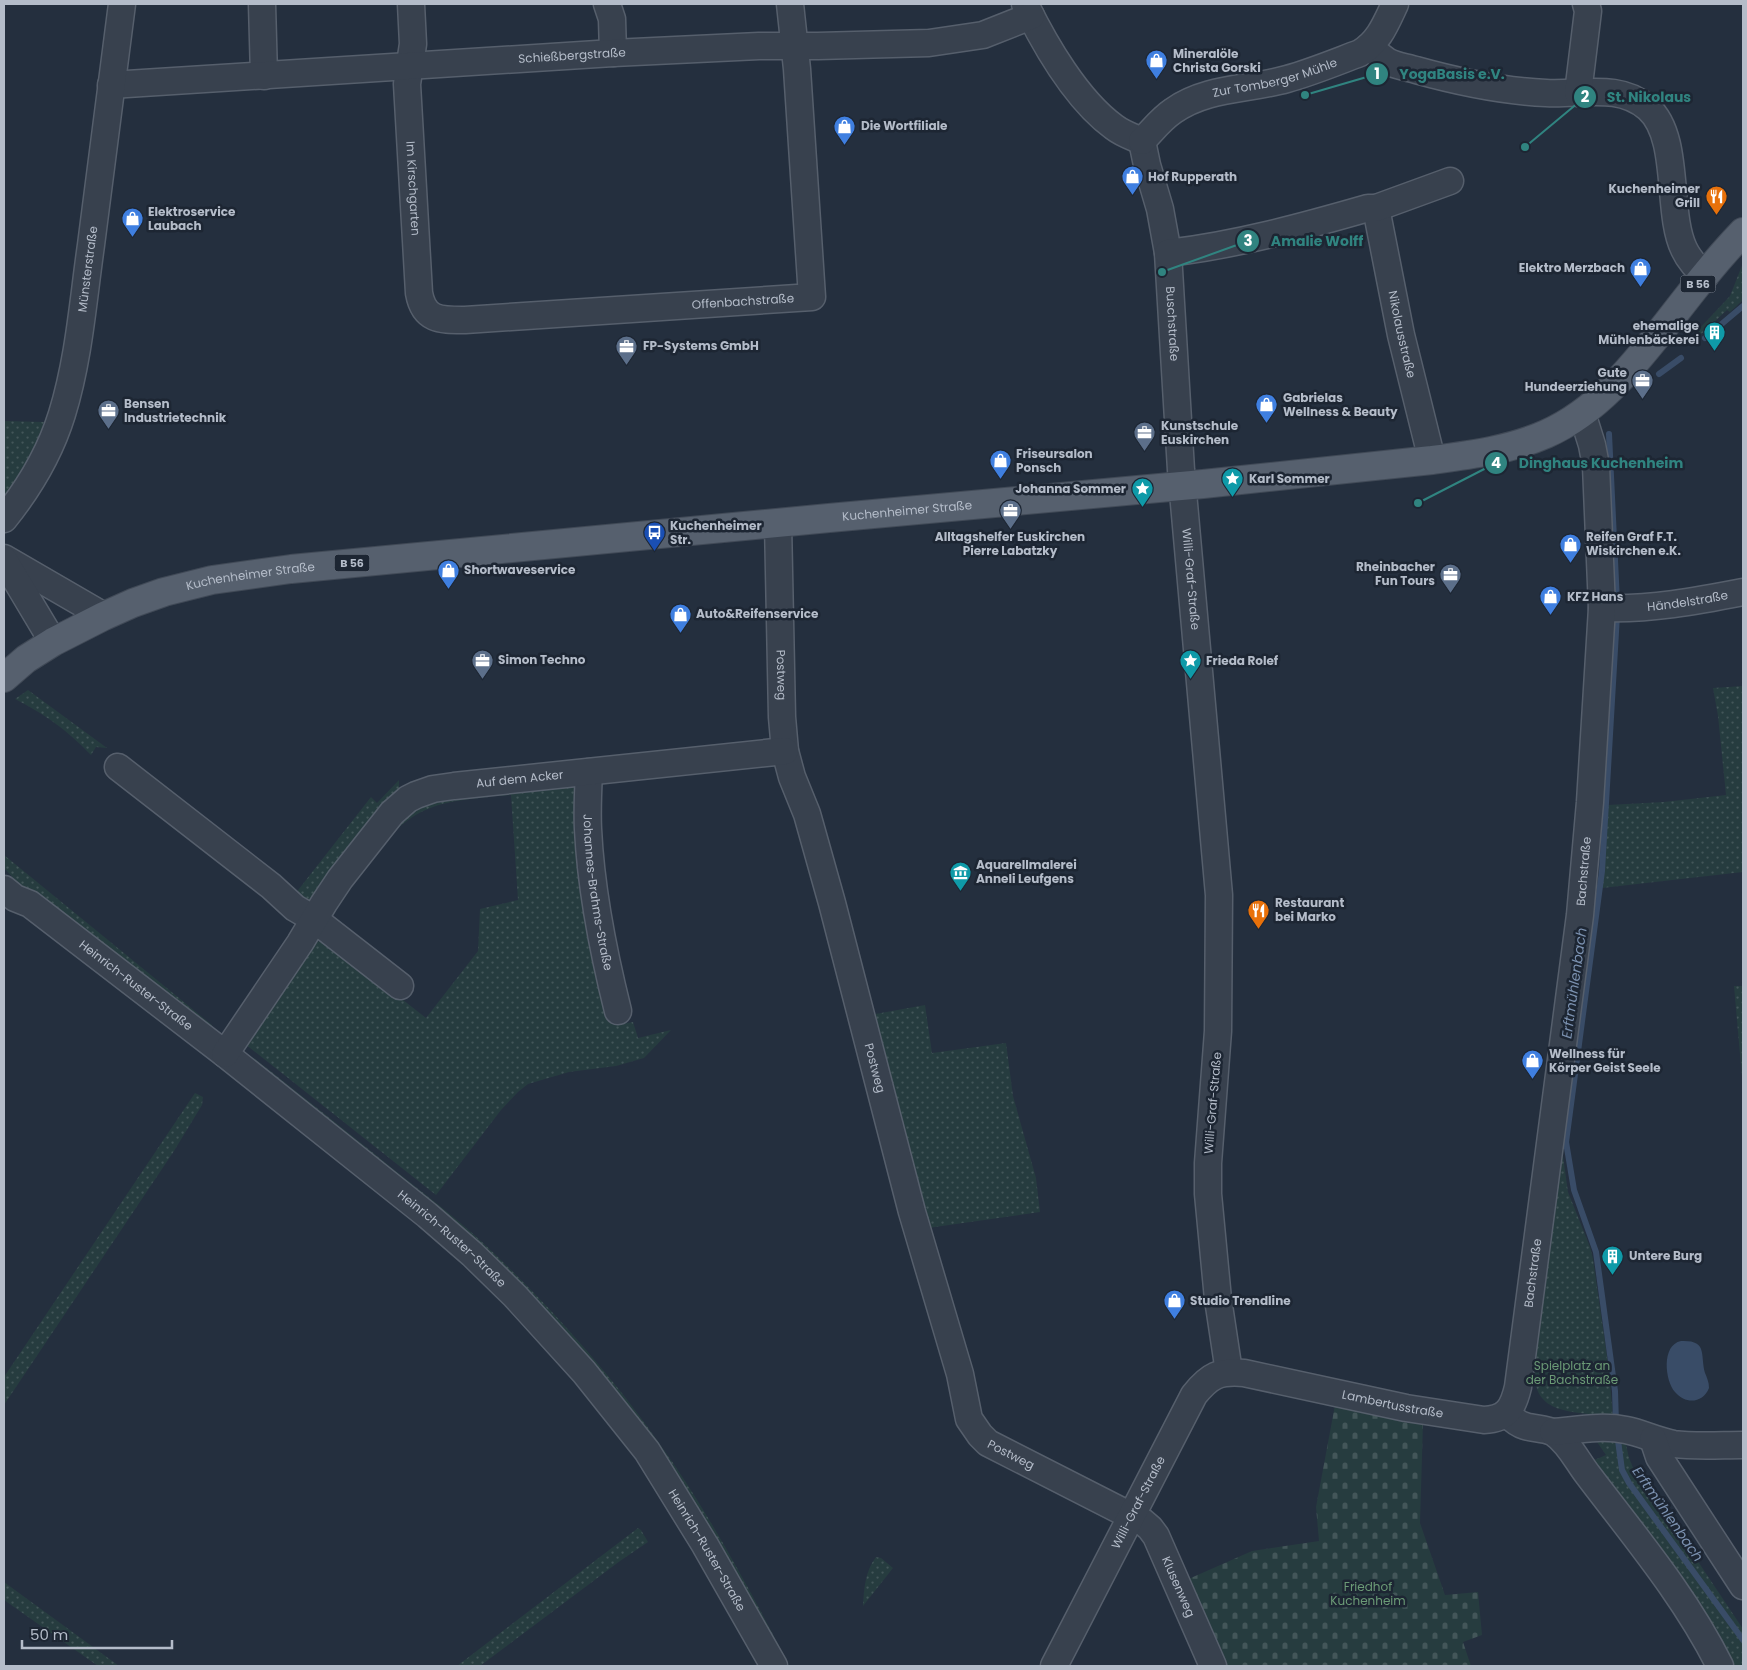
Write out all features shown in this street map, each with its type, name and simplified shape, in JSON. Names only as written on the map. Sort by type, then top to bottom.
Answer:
[{"type":"main road","name":"Kuchenheimer Straße","points":[[4,679],[26,659],[53,642],[133,603],[164,592],[212,580],[243,575],[291,568],[1183,486],[1432,460],[1512,446],[1547,434],[1582,413],[1602,397],[1624,376],[1743,232]]},
{"type":"street","name":"Münsterstraße","points":[[4,519],[31,482],[43,461],[62,414],[68,393],[80,324],[122,4]]},
{"type":"street","points":[[262,4],[264,76]]},
{"type":"street","name":"Im Kirschgarten","points":[[411,4],[413,44],[408,84],[419,293],[424,310]]},
{"type":"street","points":[[607,4],[612,19],[613,53]]},
{"type":"street","points":[[790,4],[794,46]]},
{"type":"street","name":"Zur Tomberger Mühle","points":[[1142,141],[1172,112],[1193,100],[1217,92],[1258,86],[1287,79],[1360,53],[1377,38],[1395,4]]},
{"type":"street","points":[[1578,93],[1589,6]]},
{"type":"street","name":"Schießbergstraße","points":[[111,85],[613,53],[759,46],[929,44],[983,35],[1028,10]]},
{"type":"street","points":[[1028,10],[1054,59],[1082,95],[1113,127],[1142,141]]},
{"type":"street","name":"Offenbachstraße","points":[[424,310],[439,319],[465,320],[812,298],[794,46]]},
{"type":"street","points":[[1369,47],[1388,62],[1479,85],[1547,93],[1623,94],[1639,101],[1650,110],[1662,127],[1672,169],[1679,235],[1690,260],[1705,276]]},
{"type":"street","name":"Buschstraße","points":[[1142,141],[1160,209],[1168,253],[1183,486]]},
{"type":"street","points":[[1168,253],[1205,248],[1278,233],[1368,208],[1376,208],[1450,181]]},
{"type":"street","name":"Nikolausstraße","points":[[1376,208],[1401,336],[1432,460]]},
{"type":"street","name":"Bachstraße","points":[[1506,1414],[1513,1403],[1518,1387],[1580,915],[1596,717],[1612,608],[1596,466],[1582,413]]},
{"type":"street","name":"Willi-Graf-Straße","points":[[1054,1666],[1194,1396],[1208,1380],[1221,1373],[1229,1372],[1218,1299],[1208,1194],[1208,1163],[1218,1031],[1219,895],[1183,486]]},
{"type":"street","name":"Postweg","points":[[778,523],[782,717],[785,751],[792,776],[807,814],[832,903],[912,1212],[960,1374],[970,1419],[980,1435],[988,1442],[1132,1517]]},
{"type":"street","points":[[4,559],[104,616]]},
{"type":"street","points":[[4,559],[53,642]]},
{"type":"street","name":"Händelstraße","points":[[1612,608],[1693,601],[1743,592]]},
{"type":"street","name":"Auf dem Acker","points":[[224,1054],[300,943],[340,879],[392,813],[408,799],[433,789],[447,787],[785,751]]},
{"type":"street","points":[[118,767],[271,886],[295,908],[314,919],[400,986]]},
{"type":"street","name":"Johannes-Brahms-Straße","points":[[589,772],[588,831],[595,909],[618,1011]]},
{"type":"street","name":"Heinrich-Ruster-Straße","points":[[4,876],[21,892],[30,904],[224,1054],[427,1215],[515,1296],[612,1405],[647,1451],[705,1545],[774,1666]]},
{"type":"street","name":"Heinrich-Ruster-Straße","points":[[4,889],[15,898],[30,904]]},
{"type":"street","name":"Lambertusstraße","points":[[1229,1372],[1261,1376],[1398,1406],[1474,1419],[1492,1420],[1506,1414]]},
{"type":"street","points":[[1506,1414],[1523,1426],[1553,1432],[1587,1428],[1618,1429],[1676,1444],[1743,1445]]},
{"type":"street","points":[[1553,1432],[1565,1443],[1587,1474],[1634,1532],[1691,1614],[1720,1666]]},
{"type":"street","points":[[1653,1439],[1660,1457],[1743,1586]]},
{"type":"street","name":"Klusenweg","points":[[1132,1517],[1150,1528],[1156,1536],[1213,1666]]},
{"type":"green space","points":[[1743,263],[1743,300],[1730,312],[1727,310],[1699,336],[1697,331],[1730,296]]},
{"type":"green space","points":[[4,421],[44,422],[17,481],[4,498]]},
{"type":"green space","points":[[1743,686],[1743,872],[1602,888],[1608,805],[1664,802],[1726,795],[1718,716],[1713,688]]},
{"type":"green space","points":[[28,690],[107,748],[96,747],[91,755],[56,724],[15,699]]},
{"type":"green space","points":[[399,780],[399,788],[396,795],[310,905],[295,894],[371,797],[377,803]]},
{"type":"green space","points":[[575,781],[612,1020],[616,1025],[633,1022],[638,1038],[671,1030],[644,1058],[616,1066],[569,1072],[528,1084],[501,1110],[436,1195],[245,1044],[311,944],[323,940],[332,944],[426,1018],[478,951],[480,909],[518,900],[511,795],[500,796],[501,791]]},
{"type":"green space","points":[[488,794],[489,797],[469,799],[429,808],[402,824],[378,847],[376,842],[421,802]]},
{"type":"green space","points":[[4,855],[212,1025],[212,1028],[16,881],[4,868]]},
{"type":"green space","points":[[1734,986],[1743,986],[1743,1089]]},
{"type":"green space","points":[[925,1005],[932,1053],[1006,1043],[1013,1096],[1036,1178],[1040,1212],[928,1228],[870,1015]]},
{"type":"green space","points":[[248,1057],[254,1058],[461,1224],[506,1265],[574,1336],[637,1413],[692,1492],[740,1574],[785,1657],[785,1661],[656,1448]]},
{"type":"green space","points":[[195,1093],[203,1097],[202,1105],[174,1151],[4,1405],[4,1377]]},
{"type":"green space","name":"Spielplatz an der Bachstraße","points":[[1561,1142],[1568,1192],[1593,1259],[1609,1370],[1613,1418],[1570,1412],[1547,1403],[1539,1394],[1535,1381],[1535,1363],[1560,1166]]},
{"type":"green space","name":"Friedhof Kuchenheim","points":[[1335,1405],[1423,1422],[1420,1523],[1445,1595],[1478,1592],[1482,1635],[1463,1642],[1471,1666],[1222,1666],[1184,1581],[1252,1551],[1319,1541],[1316,1507]]},
{"type":"green space","points":[[1600,1440],[1625,1440],[1629,1458],[1639,1482],[1695,1557],[1743,1629],[1743,1666],[1731,1666],[1592,1461],[1606,1455],[1597,1442]]},
{"type":"green space","points":[[638,1528],[648,1542],[480,1666],[457,1666]]},
{"type":"green space","points":[[876,1557],[881,1558],[893,1568],[863,1606],[867,1574]]},
{"type":"green space","points":[[4,1582],[119,1666],[98,1666],[4,1600]]},
{"type":"water","points":[[1681,1341],[1695,1343],[1701,1350],[1709,1388],[1703,1397],[1699,1399],[1689,1400],[1679,1396],[1669,1380],[1667,1364],[1670,1349]]},
{"type":"waterway","name":"Erftmühlenbach","points":[[1705,338],[1743,306]]},
{"type":"waterway","name":"Erftmühlenbach","points":[[1659,374],[1681,358]]},
{"type":"waterway","name":"Erftmühlenbach","points":[[1609,434],[1617,602]]},
{"type":"waterway","name":"Erftmühlenbach","points":[[1616,1423],[1615,1391],[1596,1252],[1574,1190],[1566,1142],[1602,871],[1617,615]]},
{"type":"waterway","name":"Erftmühlenbach","points":[[1617,1433],[1622,1470],[1629,1483],[1743,1640]]},
{"type":"place","name":"Mineralöle Christa Gorski","points":[[1157,80]]},
{"type":"place","name":"YogaBasis e.V.","points":[[1305,95]]},
{"type":"place","name":"Die Wortfiliale","points":[[845,145]]},
{"type":"place","name":"St. Nikolaus","points":[[1525,147]]},
{"type":"place","name":"Hof Rupperath","points":[[1132,196]]},
{"type":"place","name":"Kuchenheimer Grill","points":[[1716,215]]},
{"type":"place","name":"Elektroservice Laubach","points":[[132,238]]},
{"type":"place","name":"Amalie Wolff","points":[[1162,272]]},
{"type":"place","name":"Elektro Merzbach","points":[[1641,287]]},
{"type":"place","name":"ehemalige Mühlenbäckerei","points":[[1715,352]]},
{"type":"place","name":"FP-Systems GmbH","points":[[627,365]]},
{"type":"place","name":"Gute Hundeerziehung","points":[[1643,399]]},
{"type":"place","name":"Gabrielas Wellness & Beauty","points":[[1267,424]]},
{"type":"place","name":"Bensen Industrietechnik","points":[[108,430]]},
{"type":"place","name":"Kunstschule Euskirchen","points":[[1145,452]]},
{"type":"place","name":"Friseursalon Ponsch","points":[[1000,480]]},
{"type":"place","name":"Karl Sommer","points":[[1233,498]]},
{"type":"place","name":"Dinghaus Kuchenheim","points":[[1418,503]]},
{"type":"place","name":"Johanna Sommer","points":[[1142,508]]},
{"type":"place","name":"Alltagshelfer Euskirchen Pierre Labatzky","points":[[1010,529]]},
{"type":"place","name":"Kuchenheimer Str.","points":[[654,552]]},
{"type":"place","name":"Reifen Graf F.T. Wiskirchen e.K.","points":[[1570,563]]},
{"type":"place","name":"Shortwaveservice","points":[[448,589]]},
{"type":"place","name":"Rheinbacher Fun Tours","points":[[1451,593]]},
{"type":"place","name":"KFZ Hans","points":[[1551,616]]},
{"type":"place","name":"Auto&Reifenservice","points":[[680,633]]},
{"type":"place","name":"Simon Techno","points":[[482,679]]},
{"type":"place","name":"Frieda Rolef","points":[[1190,680]]},
{"type":"place","name":"Aquarellmalerei Anneli Leufgens","points":[[960,891]]},
{"type":"place","name":"Restaurant bei Marko","points":[[1259,929]]},
{"type":"place","name":"Wellness für Körper Geist Seele","points":[[1533,1080]]},
{"type":"place","name":"Untere Burg","points":[[1613,1275]]},
{"type":"place","name":"Studio Trendline","points":[[1174,1320]]}]
